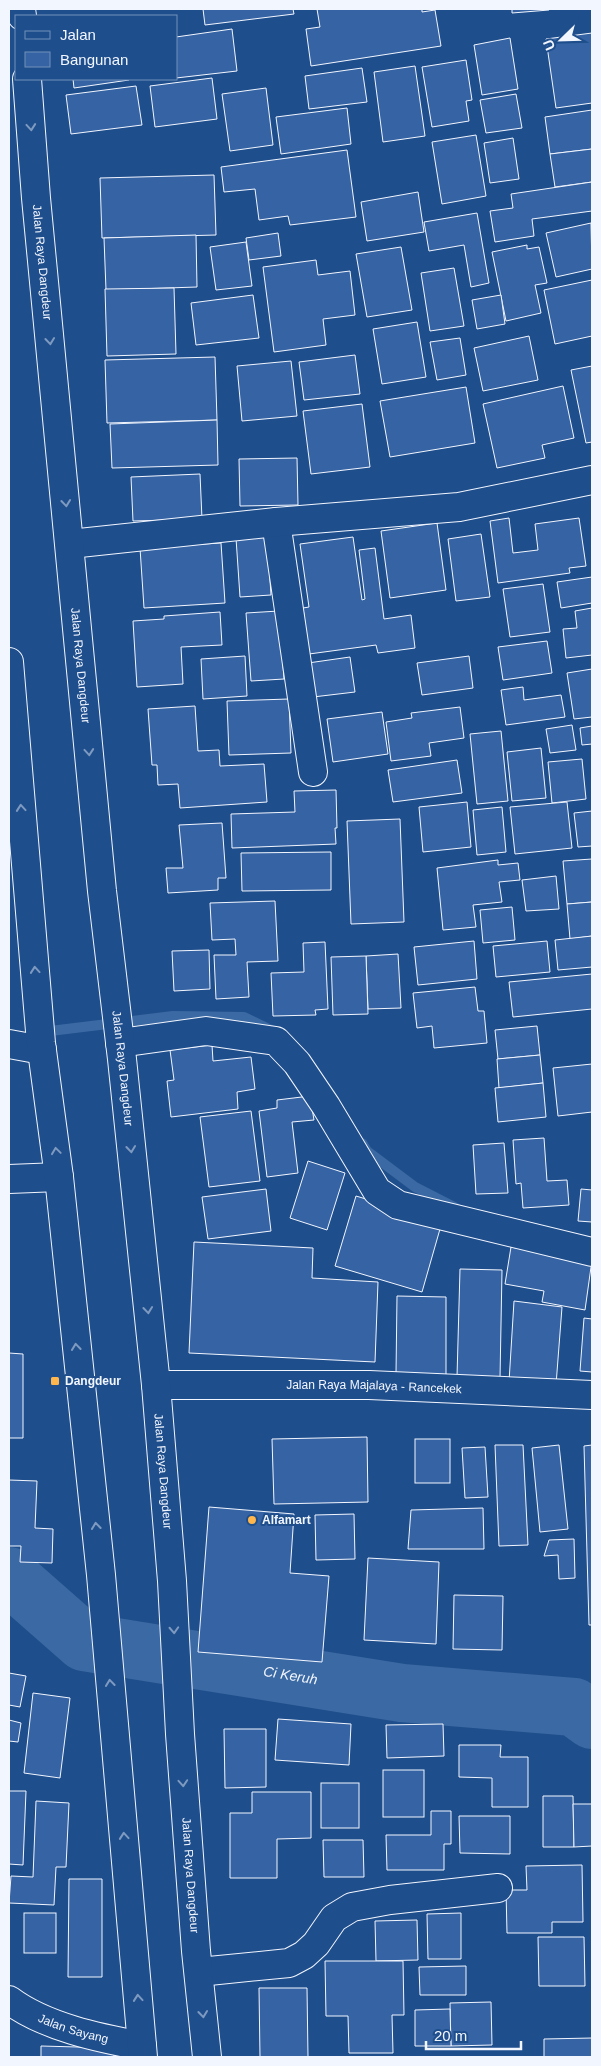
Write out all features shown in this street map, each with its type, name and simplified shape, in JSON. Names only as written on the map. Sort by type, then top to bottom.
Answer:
[{"type":"main road","name":"Jalan Raya Dangdeur","points":[[27,80],[37,208],[101,881],[156,1385],[172,1581],[180,1734],[207,2057]]},
{"type":"main road","points":[[70,544],[276,522],[459,507],[591,487]]},
{"type":"main road","points":[[276,522],[312,772]]},
{"type":"main road","points":[[9,662],[41,1037],[59,1177],[101,1575],[143,2052]]},
{"type":"main road","points":[[118,1027],[206,1031],[276,1041],[297,1063],[326,1106],[377,1190],[398,1205],[592,1252]]},
{"type":"main road","points":[[9,1044],[41,1037]]},
{"type":"main road","points":[[9,1179],[59,1177]]},
{"type":"main road","name":"Jalan Raya Majalaya - Rancekek","points":[[156,1385],[369,1385],[592,1395]]},
{"type":"main road","points":[[199,1972],[290,1963],[304,1955],[316,1944],[334,1918],[352,1907],[390,1900],[498,1888]]},
{"type":"main road","name":"Jalan Sayang","points":[[9,2000],[20,2008],[87,2036],[143,2052]]},
{"type":"building","points":[[203,9],[293,9],[294,14],[205,25]]},
{"type":"building","points":[[317,9],[422,9],[422,12],[435,10],[441,46],[311,66],[306,29],[320,27]]},
{"type":"building","points":[[512,9],[548,9],[549,10],[512,13]]},
{"type":"building","points":[[232,29],[237,71],[178,78],[178,37]]},
{"type":"building","points":[[592,33],[592,103],[556,108],[546,39]]},
{"type":"building","points":[[510,38],[518,89],[482,95],[474,45]]},
{"type":"building","points":[[466,60],[472,100],[466,101],[469,121],[432,127],[422,67]]},
{"type":"building","points":[[415,66],[425,136],[383,142],[374,72]]},
{"type":"building","points":[[362,68],[367,102],[309,109],[305,76]]},
{"type":"building","points":[[212,78],[217,119],[155,127],[150,86]]},
{"type":"building","points":[[73,80],[129,80],[74,88]]},
{"type":"building","points":[[136,86],[142,125],[71,134],[66,95]]},
{"type":"building","points":[[266,88],[273,145],[230,151],[222,94]]},
{"type":"building","points":[[516,94],[522,128],[486,133],[480,100]]},
{"type":"building","points":[[347,108],[351,144],[281,154],[276,117]]},
{"type":"building","points":[[592,110],[592,149],[550,154],[545,117]]},
{"type":"building","points":[[476,135],[486,196],[442,204],[432,142]]},
{"type":"building","points":[[513,138],[519,179],[490,183],[484,143]]},
{"type":"building","points":[[592,149],[592,182],[555,187],[550,154]]},
{"type":"building","points":[[347,150],[356,217],[290,225],[288,216],[259,220],[255,189],[224,192],[221,167]]},
{"type":"building","points":[[214,175],[216,235],[102,238],[100,178]]},
{"type":"building","points":[[592,182],[592,211],[532,219],[534,236],[495,242],[490,211],[513,208],[511,194]]},
{"type":"building","points":[[418,192],[424,232],[367,241],[361,202]]},
{"type":"building","points":[[477,213],[489,283],[471,287],[464,245],[429,251],[424,222]]},
{"type":"building","points":[[591,223],[592,269],[556,277],[546,233]]},
{"type":"building","points":[[278,233],[281,256],[249,260],[246,238]]},
{"type":"building","points":[[196,235],[197,287],[106,290],[104,238]]},
{"type":"building","points":[[246,242],[252,286],[216,290],[210,247]]},
{"type":"building","points":[[527,245],[527,249],[539,247],[547,283],[535,285],[541,313],[506,321],[492,252]]},
{"type":"building","points":[[401,247],[412,310],[367,317],[356,254]]},
{"type":"building","points":[[316,260],[318,275],[350,271],[355,315],[323,319],[326,345],[274,352],[263,267]]},
{"type":"building","points":[[454,268],[464,326],[430,331],[421,273]]},
{"type":"building","points":[[592,280],[592,336],[555,344],[544,290]]},
{"type":"building","points":[[174,288],[176,354],[107,356],[105,289]]},
{"type":"building","points":[[253,295],[259,338],[196,345],[191,303]]},
{"type":"building","points":[[501,295],[505,324],[477,329],[472,300]]},
{"type":"building","points":[[417,322],[426,377],[382,384],[373,329]]},
{"type":"building","points":[[529,336],[538,380],[483,391],[474,348]]},
{"type":"building","points":[[460,338],[466,375],[437,380],[430,342]]},
{"type":"building","points":[[355,355],[360,394],[304,400],[299,362]]},
{"type":"building","points":[[215,357],[217,420],[107,423],[105,360]]},
{"type":"building","points":[[291,361],[297,416],[242,421],[237,366]]},
{"type":"building","points":[[592,366],[592,442],[586,443],[571,370]]},
{"type":"building","points":[[563,386],[574,438],[542,445],[545,458],[497,468],[483,404]]},
{"type":"building","points":[[466,387],[475,443],[390,457],[380,401]]},
{"type":"building","points":[[362,404],[370,467],[311,474],[303,411]]},
{"type":"building","points":[[217,420],[218,465],[112,468],[110,424]]},
{"type":"building","points":[[297,458],[298,505],[240,506],[239,459]]},
{"type":"building","points":[[200,474],[202,519],[133,521],[131,477]]},
{"type":"building","points":[[509,518],[513,553],[538,550],[535,524],[579,518],[586,566],[569,568],[570,573],[498,583],[490,521]]},
{"type":"building","points":[[437,523],[446,590],[390,598],[381,531]]},
{"type":"building","points":[[481,534],[490,597],[456,601],[448,539]]},
{"type":"building","points":[[267,536],[271,595],[240,597],[236,538]]},
{"type":"building","points":[[353,537],[362,600],[365,599],[359,550],[375,548],[384,619],[411,615],[415,648],[378,653],[376,645],[309,654],[303,608],[309,607],[300,544]]},
{"type":"building","points":[[221,543],[225,603],[144,608],[140,548]]},
{"type":"building","points":[[592,577],[592,603],[561,608],[557,582]]},
{"type":"building","points":[[543,584],[550,632],[510,637],[503,589]]},
{"type":"building","points":[[592,608],[592,655],[566,658],[563,629],[577,628],[575,611]]},
{"type":"building","points":[[279,611],[284,679],[251,681],[246,613]]},
{"type":"building","points":[[220,612],[222,645],[181,647],[183,684],[137,687],[133,621],[164,619],[164,616]]},
{"type":"building","points":[[547,641],[552,673],[503,680],[498,647]]},
{"type":"building","points":[[245,656],[247,696],[203,699],[201,659]]},
{"type":"building","points":[[469,656],[473,688],[422,695],[417,663]]},
{"type":"building","points":[[350,657],[355,692],[313,697],[308,663]]},
{"type":"building","points":[[592,669],[592,717],[574,719],[567,673]]},
{"type":"building","points":[[523,687],[524,700],[561,695],[565,717],[506,725],[501,690]]},
{"type":"building","points":[[289,699],[291,753],[229,755],[227,701]]},
{"type":"building","points":[[195,706],[198,751],[219,750],[220,766],[264,764],[267,802],[180,808],[178,784],[158,785],[157,765],[152,765],[148,709]]},
{"type":"building","points":[[460,707],[464,738],[429,743],[431,756],[391,761],[386,722],[412,718],[411,713]]},
{"type":"building","points":[[382,712],[388,754],[333,762],[327,719]]},
{"type":"building","points":[[572,725],[576,750],[550,753],[546,729]]},
{"type":"building","points":[[592,726],[592,744],[582,745],[580,728]]},
{"type":"building","points":[[501,731],[508,801],[477,804],[470,734]]},
{"type":"building","points":[[541,748],[546,798],[512,801],[507,752]]},
{"type":"building","points":[[582,759],[586,799],[552,803],[548,762]]},
{"type":"building","points":[[457,760],[462,793],[393,802],[388,770]]},
{"type":"building","points":[[336,790],[336,844],[232,848],[231,814],[295,812],[294,791]]},
{"type":"building","points":[[467,802],[471,847],[423,852],[419,807]]},
{"type":"building","points":[[567,802],[572,848],[515,854],[510,807]]},
{"type":"building","points":[[502,807],[506,852],[477,855],[473,810]]},
{"type":"building","points":[[592,811],[592,846],[578,847],[574,813]]},
{"type":"building","points":[[400,819],[404,922],[351,924],[347,821]]},
{"type":"building","points":[[222,823],[226,878],[218,878],[218,890],[168,893],[166,868],[183,868],[179,825]]},
{"type":"building","points":[[331,852],[331,890],[242,891],[241,853]]},
{"type":"building","points":[[592,859],[592,902],[567,904],[563,861]]},
{"type":"building","points":[[498,860],[498,865],[518,863],[520,880],[499,882],[502,902],[473,905],[476,927],[443,930],[437,868]]},
{"type":"building","points":[[556,876],[559,909],[526,911],[522,880]]},
{"type":"building","points":[[275,901],[278,961],[247,962],[249,997],[216,999],[214,955],[236,955],[235,939],[212,940],[210,903]]},
{"type":"building","points":[[592,902],[592,936],[570,939],[567,904]]},
{"type":"building","points":[[512,907],[515,940],[483,943],[480,910]]},
{"type":"building","points":[[592,936],[592,967],[558,970],[555,940]]},
{"type":"building","points":[[474,941],[477,979],[418,985],[414,947]]},
{"type":"building","points":[[547,941],[550,972],[496,977],[493,946]]},
{"type":"building","points":[[325,942],[328,1009],[315,1010],[316,1015],[273,1016],[271,973],[304,972],[303,943]]},
{"type":"building","points":[[209,950],[210,989],[174,991],[172,951]]},
{"type":"building","points":[[398,954],[401,1008],[368,1009],[366,956]]},
{"type":"building","points":[[366,956],[368,1014],[333,1015],[331,957]]},
{"type":"building","points":[[592,974],[592,1009],[513,1017],[509,982]]},
{"type":"building","points":[[475,987],[478,1011],[484,1011],[487,1043],[434,1048],[432,1026],[417,1028],[413,993]]},
{"type":"building","points":[[537,1026],[540,1055],[498,1059],[495,1030]]},
{"type":"building","points":[[212,1045],[213,1061],[251,1057],[255,1089],[237,1092],[238,1109],[171,1117],[167,1081],[174,1080],[170,1050]]},
{"type":"building","points":[[540,1055],[543,1083],[499,1088],[497,1059]]},
{"type":"building","points":[[592,1064],[592,1112],[558,1116],[553,1068]]},
{"type":"building","points":[[543,1083],[546,1117],[498,1122],[495,1088]]},
{"type":"building","points":[[310,1096],[314,1120],[292,1122],[298,1173],[267,1177],[259,1111],[277,1108],[277,1100]]},
{"type":"building","points":[[251,1111],[260,1181],[209,1187],[200,1117]]},
{"type":"building","points":[[544,1138],[547,1181],[567,1180],[569,1205],[523,1208],[521,1183],[516,1184],[513,1140]]},
{"type":"building","points":[[504,1143],[508,1193],[476,1194],[473,1145]]},
{"type":"building","points":[[308,1161],[345,1173],[327,1230],[290,1218]]},
{"type":"building","points":[[266,1189],[271,1231],[208,1239],[202,1197]]},
{"type":"building","points":[[581,1189],[592,1190],[592,1222],[578,1221]]},
{"type":"building","points":[[356,1196],[442,1222],[422,1292],[335,1266]]},
{"type":"building","points":[[194,1242],[313,1248],[312,1278],[378,1282],[375,1362],[189,1353]]},
{"type":"building","points":[[511,1247],[551,1255],[592,1260],[585,1310],[542,1302],[544,1291],[505,1284]]},
{"type":"building","points":[[460,1269],[502,1270],[500,1378],[457,1377]]},
{"type":"building","points":[[397,1296],[446,1297],[446,1375],[396,1374]]},
{"type":"building","points":[[514,1301],[562,1307],[556,1385],[509,1382]]},
{"type":"building","points":[[584,1318],[592,1319],[592,1372],[580,1371]]},
{"type":"building","points":[[9,1353],[23,1354],[23,1438],[9,1438]]},
{"type":"building","points":[[367,1437],[368,1502],[274,1504],[272,1439]]},
{"type":"building","points":[[415,1439],[450,1439],[450,1483],[415,1483]]},
{"type":"building","points":[[495,1445],[523,1445],[528,1545],[499,1546]]},
{"type":"building","points":[[559,1445],[568,1529],[540,1532],[532,1448]]},
{"type":"building","points":[[592,1445],[592,1625],[589,1625],[584,1446]]},
{"type":"building","points":[[485,1447],[488,1497],[465,1498],[462,1448]]},
{"type":"building","points":[[9,1480],[37,1481],[35,1528],[53,1529],[52,1563],[20,1562],[21,1546],[9,1546]]},
{"type":"building","points":[[209,1507],[294,1514],[290,1573],[329,1576],[322,1662],[198,1652]]},
{"type":"building","points":[[483,1508],[484,1549],[408,1549],[411,1510]]},
{"type":"building","points":[[354,1514],[355,1559],[316,1560],[315,1515]]},
{"type":"building","points":[[574,1539],[575,1578],[559,1579],[558,1555],[544,1556],[549,1540]]},
{"type":"building","points":[[368,1558],[439,1562],[436,1644],[364,1640]]},
{"type":"building","points":[[454,1595],[503,1596],[502,1650],[453,1649]]},
{"type":"building","points":[[9,1673],[26,1676],[20,1707],[9,1705]]},
{"type":"building","points":[[33,1693],[70,1698],[60,1778],[24,1773]]},
{"type":"building","points":[[278,1719],[351,1724],[349,1765],[275,1760]]},
{"type":"building","points":[[9,1720],[21,1723],[18,1742],[9,1741]]},
{"type":"building","points":[[443,1724],[444,1756],[387,1758],[386,1725]]},
{"type":"building","points":[[224,1729],[266,1729],[266,1787],[225,1788]]},
{"type":"building","points":[[459,1745],[501,1745],[500,1757],[528,1757],[528,1807],[492,1807],[492,1778],[459,1777]]},
{"type":"building","points":[[383,1770],[424,1770],[424,1817],[383,1817]]},
{"type":"building","points":[[321,1783],[359,1783],[359,1828],[321,1828]]},
{"type":"building","points":[[9,1791],[26,1791],[23,1865],[9,1864]]},
{"type":"building","points":[[252,1792],[311,1792],[311,1838],[277,1839],[277,1878],[230,1878],[230,1813],[252,1813]]},
{"type":"building","points":[[543,1796],[573,1796],[574,1847],[543,1847]]},
{"type":"building","points":[[36,1801],[69,1803],[66,1867],[56,1867],[54,1905],[9,1903],[11,1876],[33,1877]]},
{"type":"building","points":[[573,1804],[592,1804],[592,1846],[574,1847]]},
{"type":"building","points":[[431,1811],[451,1811],[451,1844],[444,1844],[444,1870],[387,1870],[386,1835],[431,1835]]},
{"type":"building","points":[[459,1816],[510,1816],[510,1854],[460,1853]]},
{"type":"building","points":[[323,1840],[363,1840],[364,1877],[324,1877]]},
{"type":"building","points":[[582,1865],[583,1922],[552,1922],[552,1933],[507,1933],[506,1890],[527,1890],[526,1866]]},
{"type":"building","points":[[69,1879],[102,1879],[102,1977],[68,1977]]},
{"type":"building","points":[[24,1913],[56,1913],[56,1953],[24,1953]]},
{"type":"building","points":[[461,1913],[461,1959],[428,1959],[427,1914]]},
{"type":"building","points":[[417,1920],[418,1960],[376,1961],[375,1921]]},
{"type":"building","points":[[538,1937],[584,1937],[585,1986],[539,1986]]},
{"type":"building","points":[[325,1961],[403,1961],[404,2015],[392,2015],[393,2053],[349,2053],[348,2016],[326,2016]]},
{"type":"building","points":[[466,1966],[466,1995],[420,1995],[419,1967]]},
{"type":"building","points":[[259,1988],[307,1988],[308,2057],[260,2057]]},
{"type":"building","points":[[491,2002],[492,2045],[451,2046],[450,2003]]},
{"type":"building","points":[[450,2009],[451,2046],[415,2046],[415,2010]]},
{"type":"building","points":[[592,2038],[592,2057],[544,2057],[544,2039]]},
{"type":"building","points":[[41,2046],[114,2048],[114,2057],[41,2057]]},
{"type":"waterway","points":[[42,1032],[173,1016],[244,1017],[273,1031]]},
{"type":"waterway","points":[[362,1143],[367,1151],[415,1187],[456,1208]]},
{"type":"waterway","name":"Ci Keruh","points":[[9,1576],[84,1642],[402,1693],[574,1707],[592,1720]]},
{"type":"place","name":"Dangdeur","points":[[55,1381]]},
{"type":"place","name":"Alfamart","points":[[252,1520]]}]
